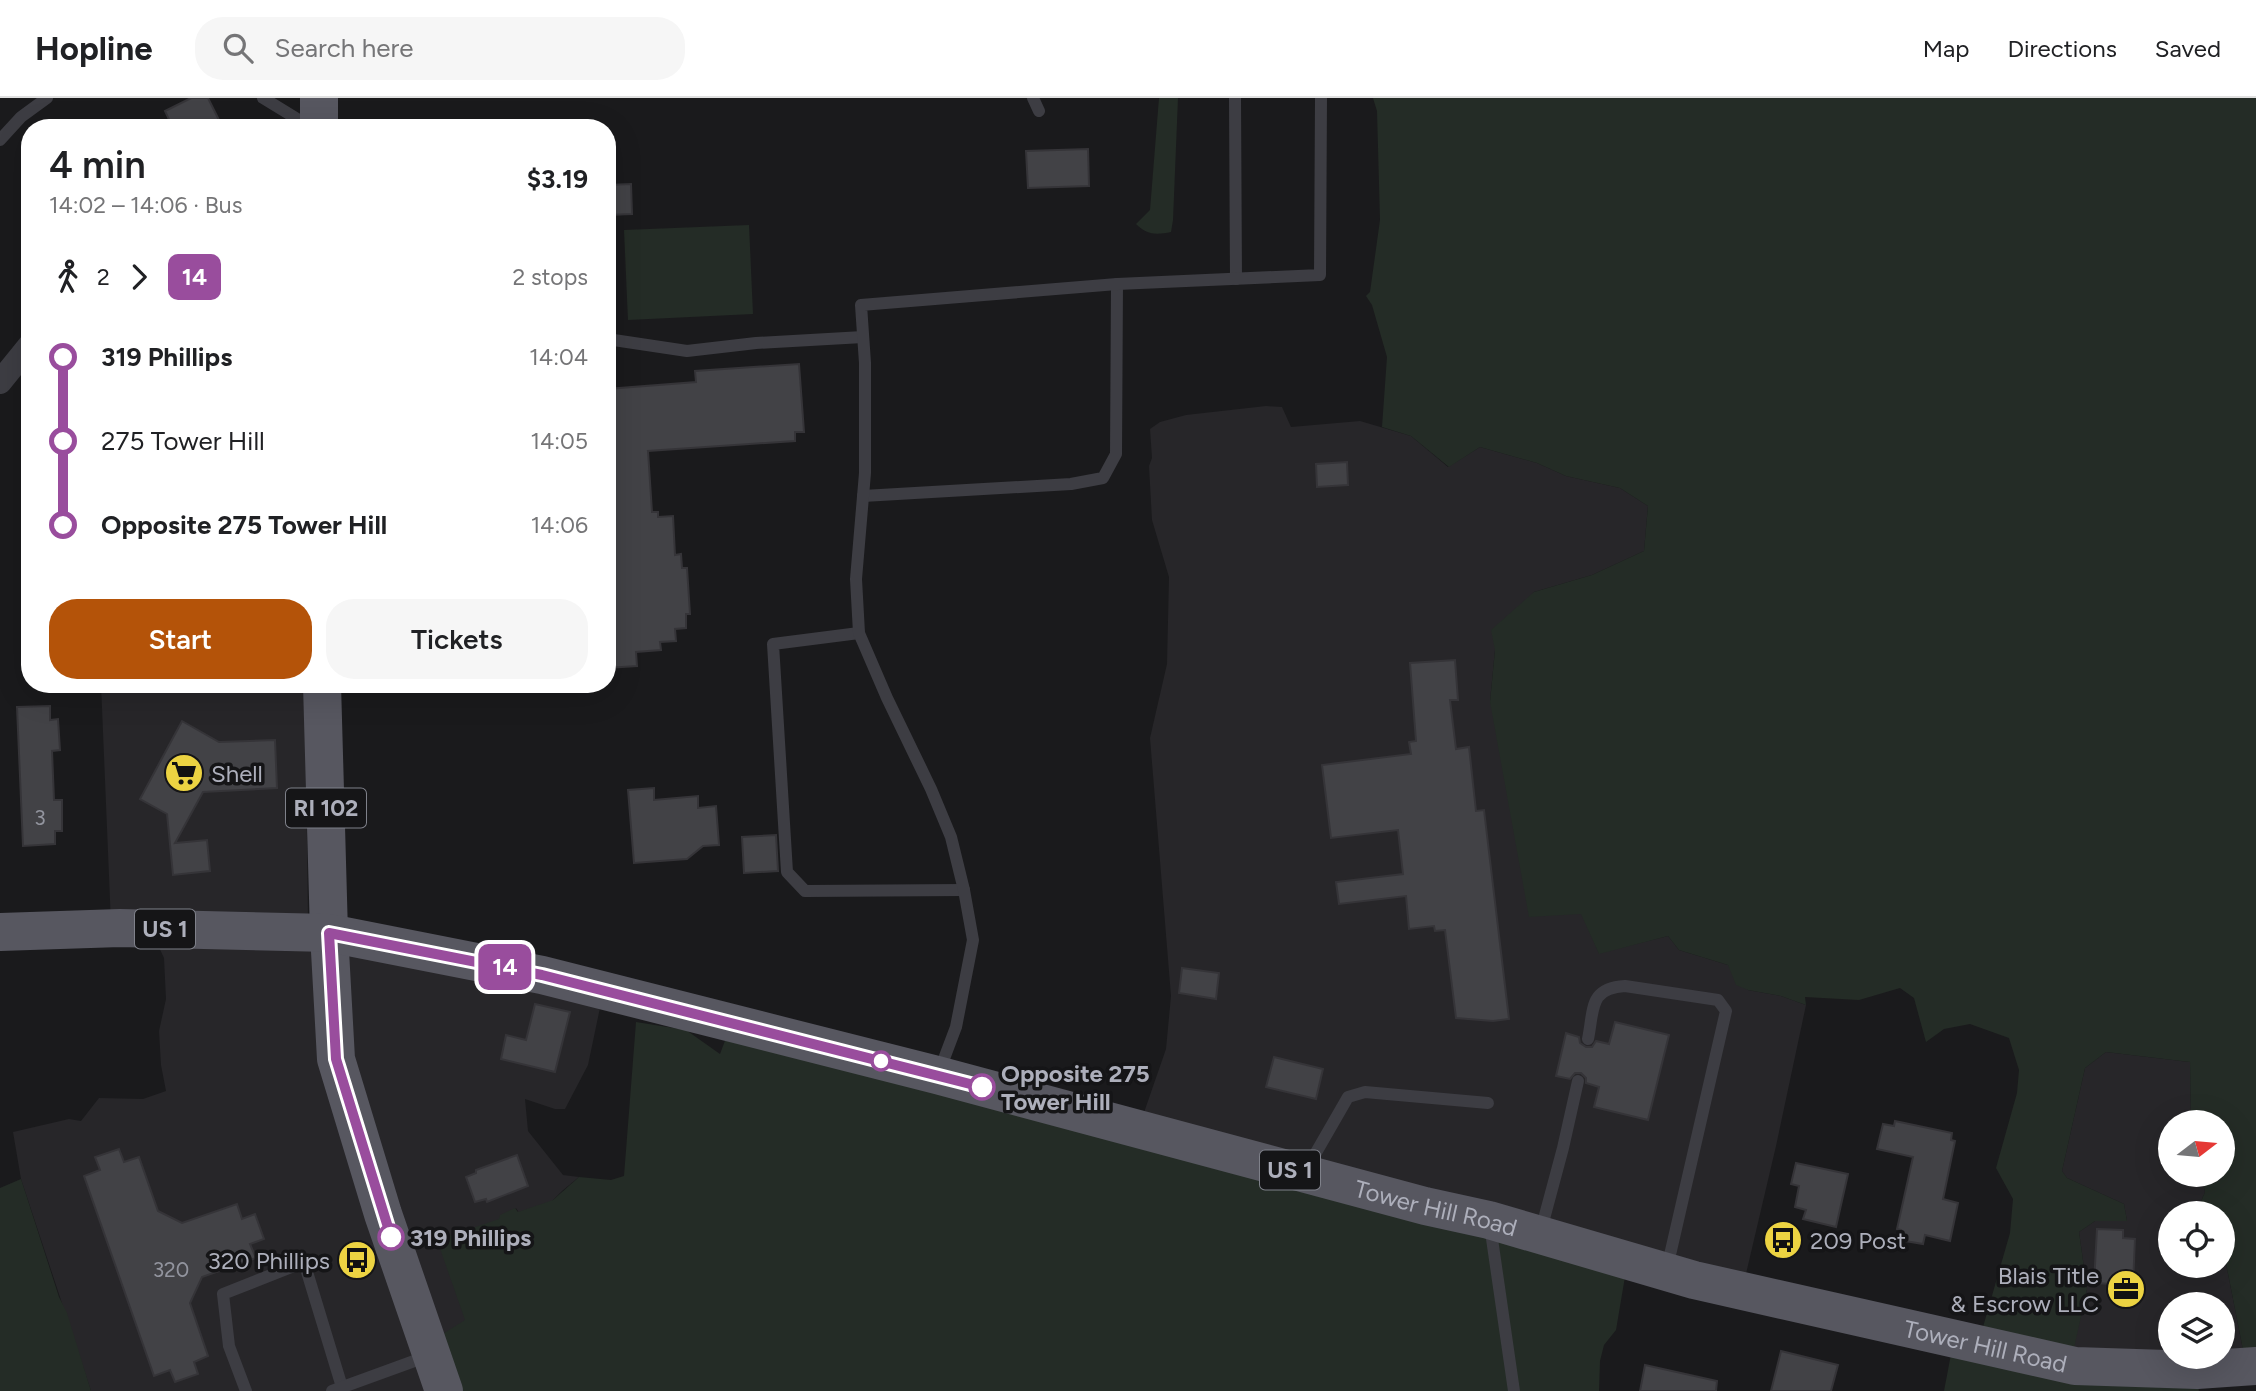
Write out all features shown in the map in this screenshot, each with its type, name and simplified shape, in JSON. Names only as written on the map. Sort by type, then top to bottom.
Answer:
[{"type":"main road","points":[[319,98],[319,119]]},
{"type":"main road","name":"RI 102","points":[[322,693],[329,933],[336,1059],[383,1214],[444,1391]]},
{"type":"main road","name":"Tower Hill Road","points":[[0,932],[120,928],[329,933],[542,975],[937,1075],[1425,1206],[1489,1220],[1694,1280],[2075,1366],[2197,1380],[2256,1366]]},
{"type":"street","points":[[0,382],[21,356]]},
{"type":"lane","points":[[0,140],[21,117],[47,98]]},
{"type":"lane","points":[[263,98],[297,119]]},
{"type":"lane","points":[[1033,98],[1039,111]]},
{"type":"lane","points":[[1235,98],[1236,279]]},
{"type":"lane","points":[[937,1075],[956,1027],[972,940],[964,890],[951,837],[859,633],[856,579],[865,473],[861,305],[1117,284],[1321,275],[1321,98]]},
{"type":"lane","points":[[863,496],[1071,484],[1103,478],[1116,454],[1117,284]]},
{"type":"lane","points":[[616,340],[687,351],[756,343],[863,337]]},
{"type":"lane","points":[[859,633],[773,644],[788,872],[805,891],[964,890]]},
{"type":"lane","points":[[1588,1039],[1596,1000],[1603,989],[1613,986],[1718,1000],[1726,1011],[1667,1272]]},
{"type":"lane","points":[[1539,1235],[1578,1081]]},
{"type":"lane","points":[[1304,1174],[1348,1097],[1365,1092],[1488,1104]]},
{"type":"lane","points":[[1489,1220],[1514,1391]]},
{"type":"lane","points":[[246,1391],[229,1346],[223,1294],[304,1262],[337,1389],[431,1354]]},
{"type":"shaded area","points":[[1159,98],[1178,98],[1173,220],[1171,232],[1156,234],[1136,224],[1150,210]]},
{"type":"shaded area","points":[[1373,98],[2256,98],[2256,1359],[2245,1360],[2235,1309],[2235,1292],[2232,1292],[2229,1278],[2235,1278],[2235,1201],[2201,1201],[2204,1187],[2235,1187],[2235,1110],[2191,1110],[2190,1062],[2106,1052],[2085,1068],[2062,1171],[2067,1178],[2124,1204],[2127,1221],[2095,1221],[2079,1232],[2087,1289],[2071,1362],[2195,1372],[2199,1391],[1944,1391],[1952,1349],[1979,1341],[2010,1233],[2013,1199],[1996,1168],[2017,1093],[2019,1070],[2009,1038],[1970,1024],[1944,1029],[1926,1042],[1914,998],[1900,988],[1859,1000],[1805,997],[1806,1005],[1736,985],[1728,965],[1679,950],[1668,936],[1599,954],[1581,914],[1529,917],[1490,702],[1495,650],[1491,630],[1534,592],[1592,575],[1644,551],[1648,506],[1620,488],[1566,476],[1537,463],[1480,447],[1449,467],[1411,436],[1382,427],[1387,357],[1372,305],[1366,296],[1370,292],[1380,220],[1377,111]]},
{"type":"shaded area","points":[[749,225],[753,314],[628,320],[624,230]]},
{"type":"shaded area","points":[[1266,406],[1282,407],[1291,427],[1360,421],[1411,436],[1448,467],[1480,447],[1537,463],[1566,476],[1620,488],[1648,506],[1644,551],[1592,575],[1534,592],[1495,650],[1490,702],[1599,953],[1668,936],[1679,950],[1728,965],[1748,990],[1781,996],[1806,1005],[1745,1278],[1140,1124],[1166,1049],[1171,996],[1150,738],[1167,664],[1169,577],[1152,520],[1150,429],[1160,422],[1186,415]]},
{"type":"shaded area","points":[[101,693],[305,693],[308,919],[601,1003],[588,1065],[565,1109],[555,1109],[525,1099],[528,1131],[563,1175],[579,1177],[527,1226],[516,1208],[498,1235],[480,1310],[435,1391],[91,1391],[21,1179],[13,1132],[69,1119],[81,1121],[99,1098],[143,1099],[166,1091],[159,1031],[166,999],[164,958],[149,926],[111,924]]},
{"type":"shaded area","points":[[636,1022],[686,1030],[720,1054],[732,1022],[1628,1259],[1616,1330],[1604,1345],[1600,1361],[1599,1391],[435,1391],[425,1345],[465,1320],[437,1240],[499,1219],[500,1215],[515,1208],[518,1212],[553,1200],[579,1177],[611,1180],[624,1176]]},
{"type":"shaded area","points":[[2106,1052],[2190,1062],[2191,1110],[2158,1110],[2158,1187],[2204,1187],[2205,1192],[2201,1201],[2158,1201],[2158,1278],[2229,1278],[2232,1292],[2158,1292],[2158,1361],[2070,1362],[2087,1289],[2079,1232],[2095,1221],[2127,1221],[2124,1204],[2067,1178],[2062,1171],[2085,1068]]},
{"type":"shaded area","points":[[21,1179],[91,1391],[0,1391],[0,1188]]},
{"type":"shaded area","points":[[2235,1309],[2245,1360],[2235,1360]]},
{"type":"building","points":[[191,98],[208,98],[218,119],[169,119],[165,111]]},
{"type":"building","points":[[1088,149],[1089,186],[1028,188],[1026,151]]},
{"type":"building","points":[[631,184],[632,214],[616,215],[616,185]]},
{"type":"building","points":[[799,364],[804,432],[795,432],[795,441],[648,451],[652,512],[658,512],[658,517],[673,516],[675,555],[681,554],[682,568],[687,568],[690,614],[686,614],[686,628],[675,629],[676,641],[660,642],[661,650],[636,652],[637,666],[616,667],[616,388],[696,382],[695,371]]},
{"type":"building","points":[[1347,462],[1348,485],[1317,487],[1316,464]]},
{"type":"building","points":[[1455,660],[1458,700],[1450,700],[1456,749],[1469,747],[1476,811],[1484,810],[1509,1019],[1493,1021],[1456,1018],[1445,930],[1435,931],[1434,926],[1409,929],[1406,896],[1339,904],[1336,882],[1403,874],[1398,830],[1331,838],[1322,765],[1411,754],[1409,742],[1416,741],[1410,663]]},
{"type":"building","points":[[50,706],[50,720],[58,719],[60,750],[52,751],[54,800],[62,800],[62,831],[55,831],[55,844],[23,846],[17,707]]},
{"type":"building","points":[[182,721],[219,742],[275,740],[277,788],[203,792],[175,843],[207,840],[210,871],[173,875],[167,814],[140,799]]},
{"type":"building","points":[[654,788],[654,800],[698,796],[698,808],[716,806],[719,845],[703,846],[687,859],[634,863],[628,790]]},
{"type":"building","points":[[776,835],[778,871],[744,873],[742,837]]},
{"type":"building","points":[[1182,968],[1219,973],[1216,999],[1179,993]]},
{"type":"building","points":[[535,1004],[570,1012],[555,1072],[501,1059],[506,1035],[526,1040]]},
{"type":"building","points":[[1615,1022],[1669,1035],[1648,1120],[1594,1107],[1599,1087],[1586,1083],[1586,1078],[1581,1073],[1575,1073],[1570,1079],[1556,1076],[1566,1033],[1579,1037],[1580,1043],[1586,1047],[1592,1047],[1596,1041],[1609,1044]]},
{"type":"building","points":[[1274,1057],[1323,1069],[1316,1099],[1266,1087]]},
{"type":"building","points":[[1895,1121],[1952,1133],[1951,1140],[1955,1141],[1943,1199],[1958,1203],[1950,1241],[1925,1235],[1923,1244],[1899,1240],[1901,1230],[1897,1229],[1913,1157],[1877,1149],[1883,1124],[1894,1126]]},
{"type":"building","points":[[119,1149],[124,1162],[139,1157],[158,1211],[182,1223],[237,1204],[242,1219],[255,1214],[264,1239],[250,1244],[256,1258],[202,1277],[190,1303],[208,1356],[194,1362],[198,1374],[175,1382],[170,1370],[154,1376],[84,1176],[100,1170],[95,1157]]},
{"type":"building","points":[[517,1155],[528,1186],[487,1202],[486,1199],[475,1202],[466,1177],[476,1173],[476,1170]]},
{"type":"building","points":[[1796,1163],[1848,1174],[1836,1227],[1803,1219],[1806,1210],[1795,1207],[1799,1186],[1791,1184]]},
{"type":"building","points":[[2097,1229],[2123,1230],[2123,1238],[2135,1239],[2133,1285],[2094,1283]]},
{"type":"building","points":[[1781,1351],[1838,1365],[1831,1391],[1771,1391]]},
{"type":"building","points":[[1645,1365],[1717,1381],[1716,1391],[1640,1391]]},
{"type":"bus line","name":"14","points":[[391,1237],[336,1059],[329,933],[542,975],[982,1087]]},
{"type":"place","name":"Shell","points":[[184,773]]},
{"type":"place","name":"Opposite 275 Tower Hill","points":[[982,1087]]},
{"type":"place","name":"319 Phillips","points":[[391,1237]]},
{"type":"place","name":"209 Post","points":[[1783,1240]]},
{"type":"place","name":"320 Phillips","points":[[357,1260]]},
{"type":"place","name":"Blais Title & Escrow LLC","points":[[2126,1289]]}]
